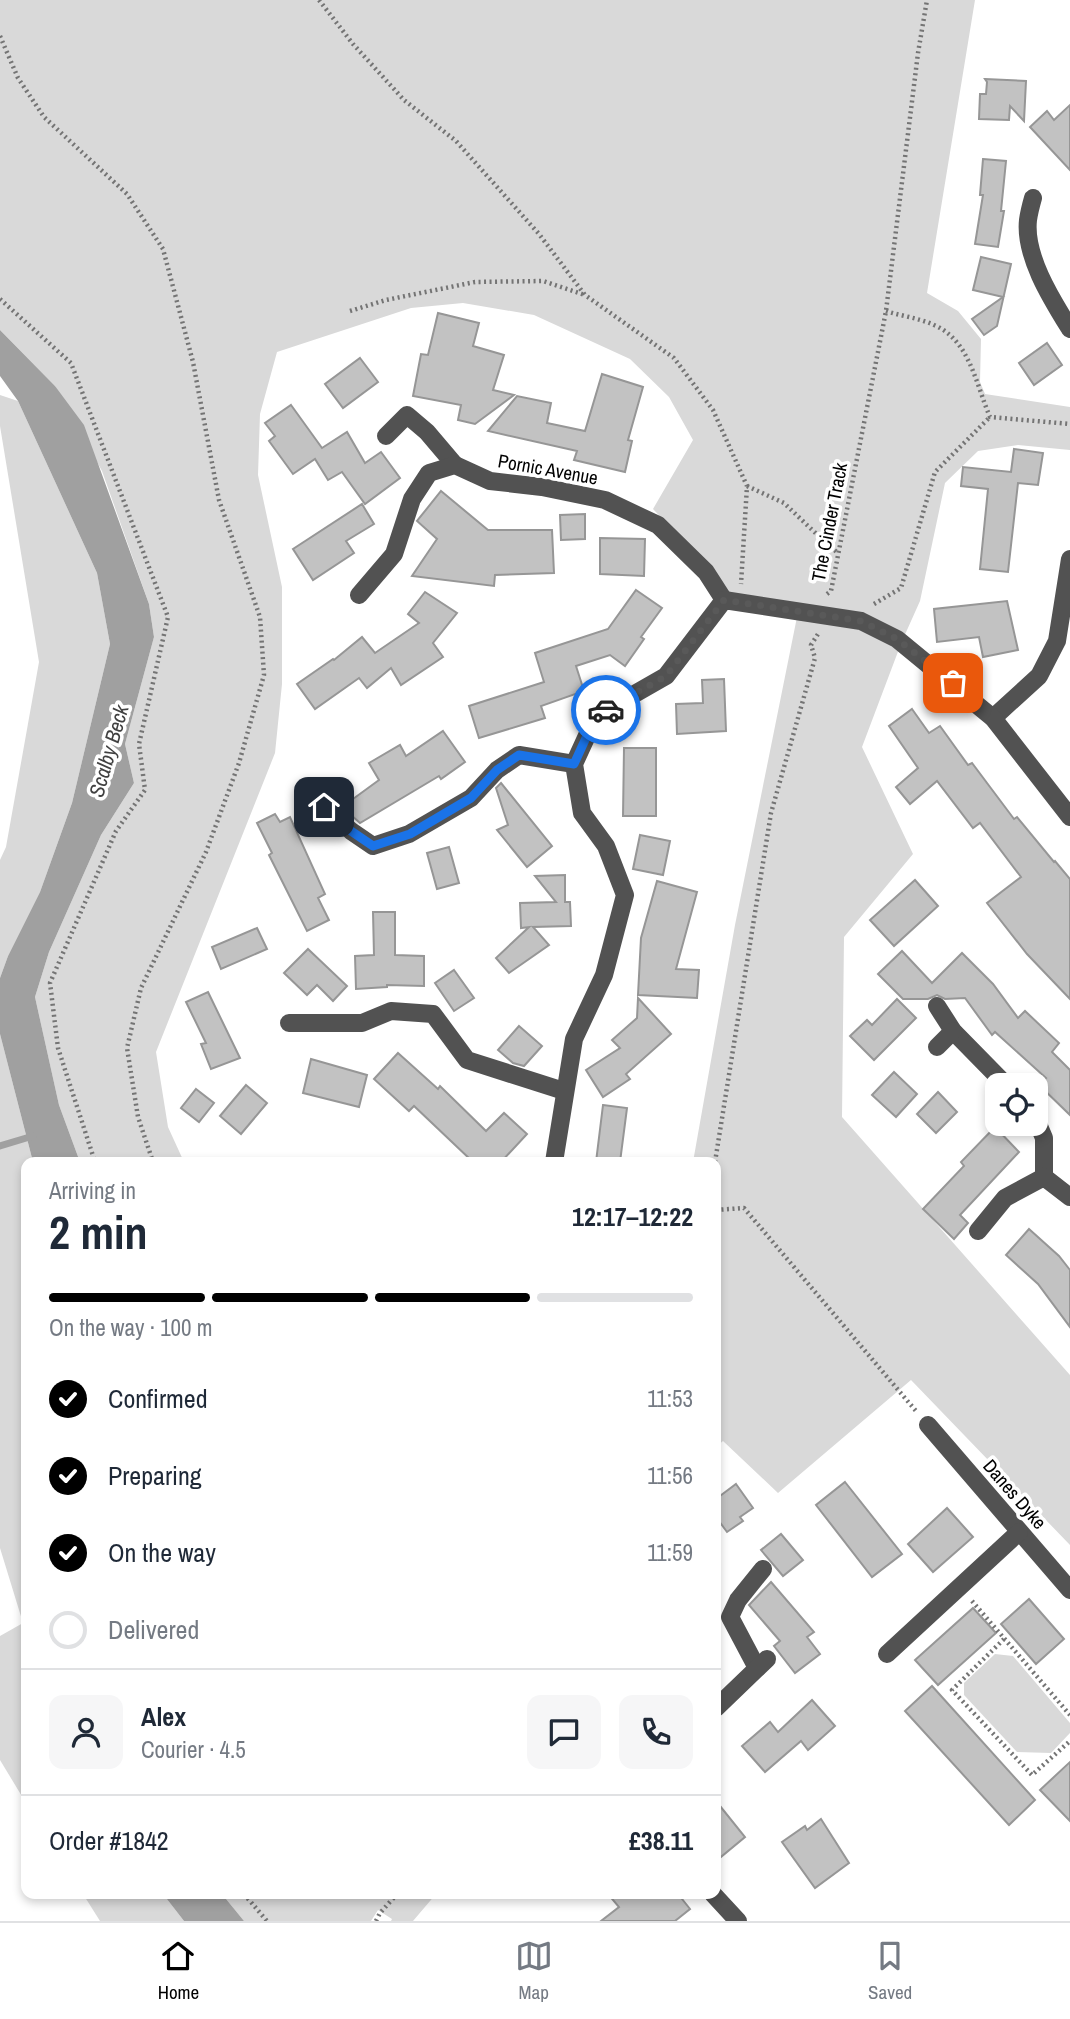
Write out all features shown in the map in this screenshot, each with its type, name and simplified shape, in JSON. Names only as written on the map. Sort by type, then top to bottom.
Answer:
[{"type":"street","points":[[1033,198],[1028,220],[1028,241],[1044,283],[1070,329]]},
{"type":"street","points":[[359,595],[394,554],[412,499],[429,473],[455,465],[428,432],[407,415],[386,436]]},
{"type":"street","name":"Pornic Avenue","points":[[455,465],[490,481],[542,487],[605,500],[658,525],[732,601]]},
{"type":"street","points":[[993,718],[1039,676],[1057,641],[1070,559]]},
{"type":"street","points":[[555,1157],[574,1039],[604,975],[625,895],[606,846],[582,813],[574,764],[596,716],[666,676],[732,601],[861,621],[897,639],[993,718],[1070,817]]},
{"type":"street","points":[[324,807],[373,846],[410,834],[471,798],[497,770],[519,755],[574,764]]},
{"type":"street","points":[[937,1006],[953,1031],[994,1073]]},
{"type":"street","points":[[289,1023],[362,1023],[391,1011],[432,1014],[467,1060],[564,1091]]},
{"type":"street","points":[[937,1047],[953,1031]]},
{"type":"street","points":[[1043,1136],[1044,1177]]},
{"type":"street","points":[[1044,1177],[1070,1197]]},
{"type":"street","points":[[978,1231],[1005,1198],[1044,1177]]},
{"type":"street","name":"Danes Dyke","points":[[928,1425],[1070,1590]]},
{"type":"street","points":[[887,1654],[1019,1532]]},
{"type":"street","points":[[721,1702],[762,1663],[730,1617],[738,1600],[763,1569]]},
{"type":"street","points":[[718,1899],[738,1921]]},
{"type":"path","points":[[319,0],[353,44],[404,100],[456,141],[539,233],[585,295]]},
{"type":"path","name":"The Cinder Track","points":[[716,1157],[771,813],[814,658],[811,645],[820,631],[826,602],[824,595],[831,591],[886,312],[927,0]]},
{"type":"path","points":[[0,36],[18,78],[44,117],[127,194],[163,249],[193,362],[219,500],[260,617],[264,676],[239,763],[206,852],[141,989],[127,1048],[138,1117],[151,1157]]},
{"type":"path","points":[[350,312],[386,300],[475,282],[543,281],[585,295],[674,358],[713,410],[747,486],[732,601]]},
{"type":"path","points":[[0,299],[71,363],[168,617],[139,744],[145,790],[116,831],[50,983],[58,1048],[92,1157]]},
{"type":"path","points":[[886,312],[935,325],[955,340],[971,364],[990,417]]},
{"type":"path","points":[[990,417],[1070,424]]},
{"type":"path","points":[[861,621],[867,608],[901,588],[935,472],[990,417]]},
{"type":"path","points":[[747,486],[784,503],[838,553]]},
{"type":"path","points":[[721,1210],[744,1208],[928,1425]]},
{"type":"path","points":[[960,1587],[1070,1715]]},
{"type":"path","points":[[1004,1639],[953,1690],[1032,1775],[1070,1741]]},
{"type":"path","points":[[248,1899],[267,1921]]},
{"type":"path","points":[[376,1921],[393,1899]]},
{"type":"shaded area","points":[[0,0],[975,0],[927,293],[958,311],[981,339],[980,382],[985,394],[1070,407],[1070,450],[1018,445],[978,451],[945,483],[920,601],[903,639],[728,596],[710,569],[653,509],[693,440],[669,397],[630,359],[534,315],[463,303],[411,308],[277,352],[260,414],[258,475],[282,587],[282,684],[275,753],[156,1052],[168,1127],[182,1157],[78,1157],[59,1105],[35,997],[49,952],[101,835],[134,783],[125,744],[154,637],[149,604],[102,471],[55,386],[0,330]]},
{"type":"shaded area","points":[[0,395],[18,401],[97,573],[110,644],[72,803],[40,892],[0,978],[0,860],[6,847],[39,662],[0,426]]},
{"type":"shaded area","points":[[797,617],[857,627],[899,649],[862,747],[913,854],[844,937],[842,1117],[1070,1375],[1070,1545],[911,1380],[778,1493],[723,1441],[721,1443],[721,1157],[694,1157],[735,925]]},
{"type":"shaded area","points":[[0,1034],[32,1157],[21,1157],[21,1616],[0,1548]]},
{"type":"shaded area","points":[[21,1624],[21,1795],[0,1760],[0,1636]]},
{"type":"shaded area","points":[[995,1654],[1013,1656],[1070,1723],[1070,1733],[1051,1753],[1017,1752],[964,1695],[964,1683]]},
{"type":"shaded area","points":[[86,1899],[167,1899],[184,1921],[100,1921]]},
{"type":"shaded area","points":[[226,1899],[432,1899],[413,1921],[391,1921],[392,1919],[378,1910],[371,1921],[244,1921]]},
{"type":"water","name":"Scalby Beck","points":[[0,330],[55,386],[84,425],[149,604],[154,637],[125,744],[134,783],[101,835],[49,952],[35,997],[59,1105],[78,1157],[32,1157],[0,1034],[0,978],[40,892],[72,803],[110,644],[97,573],[18,401],[0,376]]},
{"type":"water","points":[[167,1899],[226,1899],[244,1921],[184,1921]]},
{"type":"building","points":[[985,79],[1026,81],[1024,121],[1010,106],[1009,120],[979,119],[980,94],[986,94]]},
{"type":"building","points":[[1070,105],[1070,170],[1030,127],[1047,111],[1054,120]]},
{"type":"building","points":[[983,159],[1006,161],[1001,211],[1004,211],[998,247],[975,244],[983,195],[980,195]]},
{"type":"building","points":[[981,257],[1011,264],[997,326],[984,335],[972,319],[1003,297],[973,290]]},
{"type":"building","points":[[438,313],[479,323],[473,346],[504,355],[493,390],[514,395],[475,424],[458,420],[461,405],[413,396],[421,354],[428,355]]},
{"type":"building","points":[[1047,343],[1062,365],[1034,385],[1019,363]]},
{"type":"building","points":[[360,358],[378,382],[343,408],[325,384]]},
{"type":"building","points":[[602,374],[643,387],[628,440],[632,441],[625,472],[574,460],[577,451],[488,431],[517,396],[551,403],[547,423],[585,431]]},
{"type":"building","points":[[291,405],[322,448],[347,432],[365,463],[381,452],[400,478],[365,504],[342,472],[328,480],[315,459],[293,474],[269,441],[275,436],[265,423]]},
{"type":"building","points":[[1014,449],[1043,453],[1038,485],[1018,483],[1008,572],[980,569],[988,489],[961,486],[963,467],[1011,472]]},
{"type":"building","points":[[441,491],[488,530],[552,530],[554,573],[495,575],[494,586],[412,576],[437,539],[417,521]]},
{"type":"building","points":[[362,504],[374,524],[346,541],[354,553],[313,580],[293,549]]},
{"type":"building","points":[[585,514],[585,539],[561,540],[560,515]]},
{"type":"building","points":[[600,538],[645,539],[644,576],[600,574]]},
{"type":"building","points":[[636,590],[662,608],[641,637],[644,639],[625,666],[610,655],[576,666],[584,691],[541,706],[545,718],[479,738],[469,706],[544,682],[535,653],[608,629]]},
{"type":"building","points":[[425,592],[457,613],[433,643],[443,657],[401,685],[391,668],[367,688],[359,678],[315,709],[297,684],[334,660],[362,637],[375,653],[419,623],[408,614]]},
{"type":"building","points":[[1007,601],[1018,650],[983,657],[979,637],[937,642],[934,609]]},
{"type":"building","points":[[724,679],[726,731],[677,734],[676,704],[703,703],[702,680]]},
{"type":"building","points":[[912,709],[929,733],[940,726],[968,765],[972,763],[1014,819],[1017,817],[1070,879],[1070,999],[1027,954],[987,903],[1021,877],[980,823],[973,828],[937,781],[910,804],[896,787],[918,768],[889,726]]},
{"type":"building","points":[[443,731],[465,762],[441,779],[439,776],[360,823],[342,807],[379,780],[369,763],[400,745],[406,756]]},
{"type":"building","points":[[624,748],[656,748],[656,816],[623,816]]},
{"type":"building","points":[[501,783],[552,846],[527,867],[497,830],[508,825],[496,788]]},
{"type":"building","points":[[275,814],[280,822],[290,817],[325,894],[318,898],[329,920],[307,931],[269,855],[272,853],[257,823]]},
{"type":"building","points":[[640,835],[670,841],[663,875],[633,869]]},
{"type":"building","points":[[449,847],[459,883],[437,889],[427,853]]},
{"type":"building","points":[[565,875],[565,902],[570,902],[571,926],[533,927],[549,945],[509,973],[496,958],[529,927],[521,928],[520,903],[556,902],[535,876]]},
{"type":"building","points":[[915,880],[938,906],[894,946],[870,920]]},
{"type":"building","points":[[657,881],[697,892],[676,969],[699,970],[697,998],[638,995],[641,938]]},
{"type":"building","points":[[373,912],[395,912],[395,955],[424,956],[424,986],[387,985],[356,989],[355,956],[374,955]]},
{"type":"building","points":[[257,928],[267,949],[221,969],[212,947]]},
{"type":"building","points":[[308,949],[347,986],[333,1001],[317,985],[307,995],[284,973]]},
{"type":"building","points":[[902,951],[932,983],[962,953],[993,984],[1018,1018],[1025,1011],[1059,1043],[1052,1052],[1070,1070],[1070,1115],[1048,1094],[1048,1073],[1040,1073],[995,1032],[992,1035],[965,998],[945,999],[937,995],[928,999],[903,999],[878,974]]},
{"type":"building","points":[[454,970],[474,998],[454,1011],[435,983]]},
{"type":"building","points":[[208,992],[240,1058],[211,1069],[201,1044],[206,1043],[186,1002]]},
{"type":"building","points":[[638,998],[671,1034],[626,1074],[630,1079],[603,1097],[586,1070],[620,1048],[612,1040],[637,1018]]},
{"type":"building","points":[[897,999],[916,1018],[874,1060],[850,1036],[867,1020],[872,1025]]},
{"type":"building","points":[[519,1026],[542,1046],[524,1066],[513,1063],[498,1050]]},
{"type":"building","points":[[398,1053],[438,1089],[440,1086],[486,1131],[504,1113],[527,1134],[506,1157],[468,1157],[414,1106],[409,1111],[374,1079]]},
{"type":"building","points":[[311,1059],[367,1075],[359,1107],[303,1093]]},
{"type":"building","points":[[894,1072],[917,1094],[896,1117],[872,1095]]},
{"type":"building","points":[[246,1085],[267,1103],[241,1134],[220,1116]]},
{"type":"building","points":[[196,1089],[214,1103],[199,1122],[181,1108]]},
{"type":"building","points":[[938,1092],[957,1112],[936,1133],[917,1114]]},
{"type":"building","points":[[603,1105],[627,1108],[621,1157],[597,1157]]},
{"type":"building","points":[[986,1136],[1004,1136],[1019,1152],[960,1215],[968,1223],[954,1239],[923,1209],[964,1166],[961,1162]]},
{"type":"building","points":[[1029,1229],[1059,1256],[1070,1270],[1070,1327],[1038,1284],[1006,1255]]},
{"type":"building","points":[[845,1482],[902,1554],[872,1577],[816,1505]]},
{"type":"building","points":[[736,1484],[753,1508],[740,1517],[743,1521],[727,1532],[721,1524],[721,1495]]},
{"type":"building","points":[[947,1508],[973,1537],[933,1572],[908,1544]]},
{"type":"building","points":[[781,1534],[803,1560],[783,1576],[761,1550]]},
{"type":"building","points":[[771,1582],[814,1632],[807,1637],[820,1654],[795,1673],[774,1646],[780,1641],[749,1605]]},
{"type":"building","points":[[1029,1599],[1064,1639],[1036,1664],[1001,1624]]},
{"type":"building","points":[[973,1608],[996,1633],[938,1685],[915,1660]]},
{"type":"building","points":[[932,1686],[1035,1800],[1009,1825],[905,1711]]},
{"type":"building","points":[[812,1700],[835,1726],[808,1750],[801,1741],[765,1772],[742,1746],[770,1722],[778,1732]]},
{"type":"building","points":[[1070,1762],[1070,1821],[1040,1790]]},
{"type":"building","points":[[721,1807],[745,1837],[721,1857]]},
{"type":"building","points":[[821,1819],[849,1863],[815,1888],[782,1842],[805,1826],[807,1830]]},
{"type":"building","points":[[612,1899],[682,1899],[690,1909],[675,1921],[601,1921],[619,1907]]},
{"type":"waterway","points":[[0,1146],[33,1136]]},
{"type":"way so far","points":[[606,710],[666,676],[724,600],[861,621],[897,639],[953,683]]},
{"type":"route","points":[[324,807],[373,846],[410,834],[471,798],[497,770],[519,755],[574,764],[596,716],[606,710]]}]
